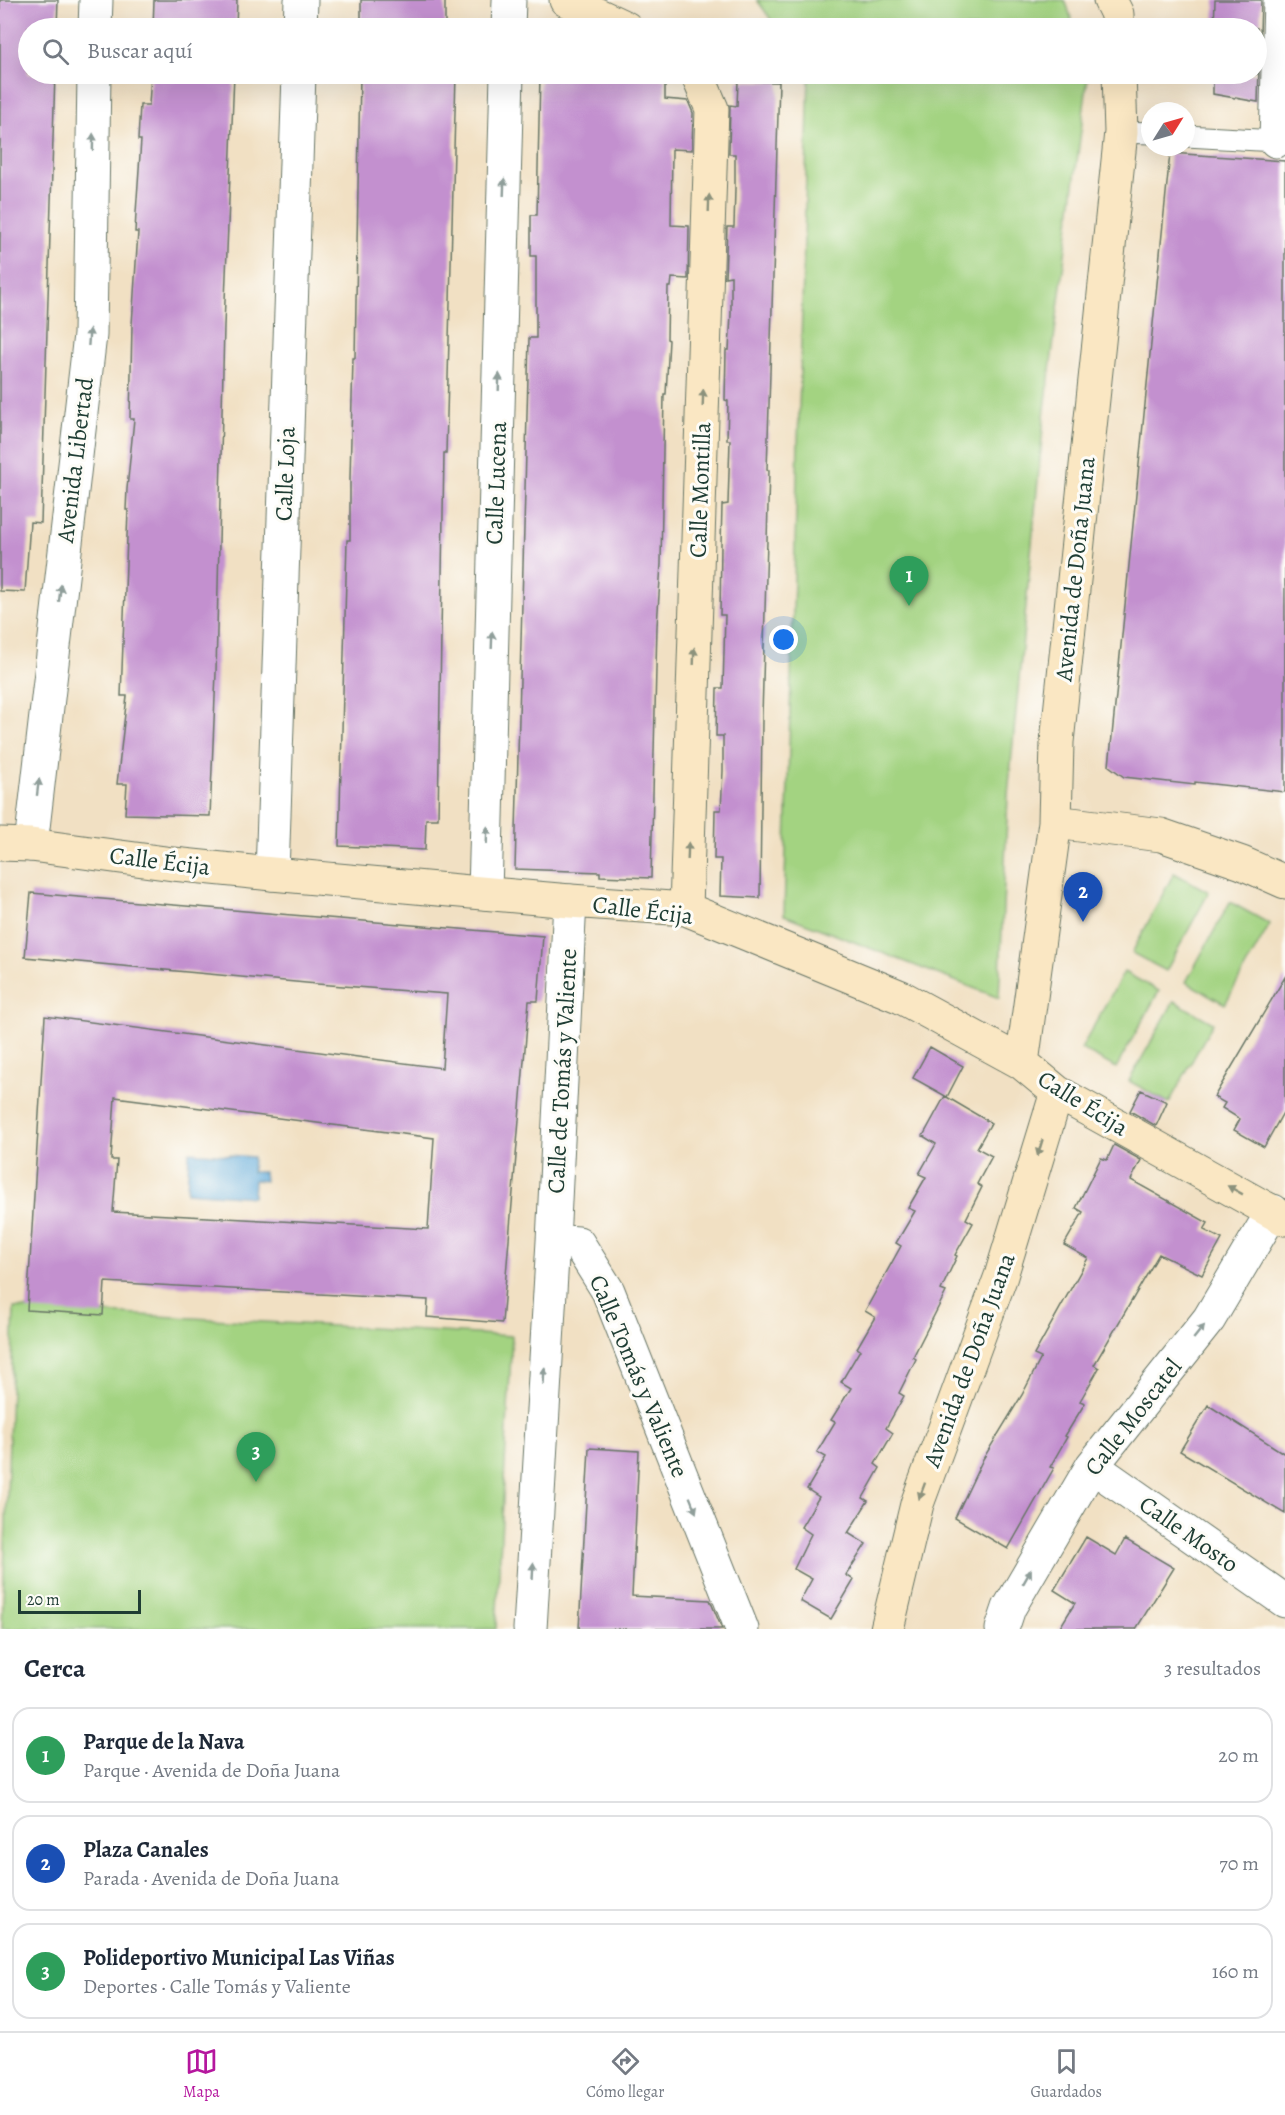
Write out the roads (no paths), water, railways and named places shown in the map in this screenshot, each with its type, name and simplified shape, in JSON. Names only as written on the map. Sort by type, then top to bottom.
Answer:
[{"type":"street","points":[[95,18],[96,0]]},
{"type":"street","points":[[300,18],[301,0]]},
{"type":"street","points":[[508,18],[509,0]]},
{"type":"street","points":[[566,0],[605,18]]},
{"type":"street","points":[[1110,0],[1117,18]]},
{"type":"street","points":[[1276,141],[1280,0]]},
{"type":"street","name":"Avenida Libertad","points":[[16,844],[90,335],[94,84]]},
{"type":"street","name":"Calle Loja","points":[[272,874],[298,84]]},
{"type":"street","name":"Calle Lucena","points":[[485,893],[507,84]]},
{"type":"street","name":"Calle Montilla","points":[[686,909],[712,109],[701,84]]},
{"type":"street","name":"Avenida de Doña Juana","points":[[1022,1063],[1055,822],[1057,742],[1135,133],[1122,84]]},
{"type":"street","points":[[1055,822],[1161,836],[1242,863],[1285,882]]},
{"type":"street","name":"Calle Écija","points":[[16,844],[272,874],[570,901],[686,909],[901,997],[1022,1063],[1057,1092],[1279,1215]]},
{"type":"street","name":"Calle de Tomás y Valiente","points":[[553,1241],[570,901]]},
{"type":"street","name":"Avenida de Doña Juana","points":[[887,1629],[917,1504],[1000,1276],[1057,1092]]},
{"type":"street","name":"Calle Moscatel","points":[[1002,1629],[1009,1608],[1092,1466],[1209,1319],[1279,1215]]},
{"type":"street","name":"Calle Tomás y Valiente","points":[[530,1629],[553,1241],[578,1244],[608,1291],[742,1629]]},
{"type":"street","name":"Calle Mosto","points":[[1092,1466],[1285,1601]]},
{"type":"lane","points":[[1195,136],[1276,141]]},
{"type":"water","points":[[189,1152],[253,1157],[252,1172],[264,1172],[265,1181],[254,1180],[253,1197],[187,1192]]},
{"type":"place","name":"Parque de la Nava","points":[[909,606]]},
{"type":"place","name":"Plaza Canales","points":[[1083,922]]},
{"type":"place","name":"Polideportivo Municipal Las Viñas","points":[[256,1482]]}]
